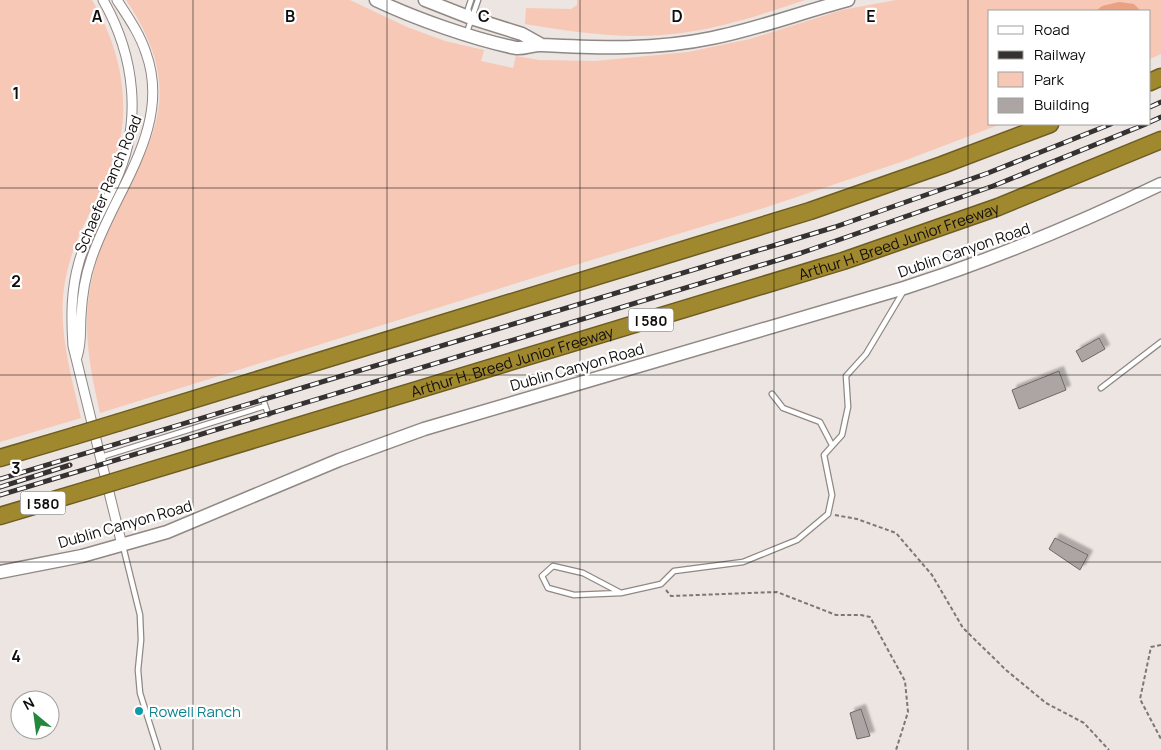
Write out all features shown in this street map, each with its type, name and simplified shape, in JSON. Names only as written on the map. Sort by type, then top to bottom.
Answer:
[{"type":"highway","points":[[0,458],[810,211],[942,166],[1047,125]]},
{"type":"highway","name":"Arthur H. Breed Junior Freeway","points":[[0,516],[843,261],[1006,204],[1161,140]]},
{"type":"main road","points":[[376,0],[396,10],[467,34],[518,48],[540,44],[611,49],[685,43],[744,31],[848,0]]},
{"type":"main road","points":[[425,0],[471,18],[522,34],[540,44]]},
{"type":"main road","name":"Dublin Canyon Road","points":[[0,572],[82,556],[186,525],[339,460],[424,429],[904,288],[1037,241],[1161,184]]},
{"type":"street","name":"Schaefer Ranch Road","points":[[103,0],[116,25],[128,63],[133,97],[132,115],[122,164],[79,262],[73,293],[71,318],[73,346],[122,545]]},
{"type":"street","name":"Schaefer Ranch Road","points":[[77,356],[81,345],[83,292],[90,260],[138,154],[152,116],[154,98],[152,74],[146,53],[136,30],[117,0]]},
{"type":"lane","points":[[471,0],[468,9],[471,18]]},
{"type":"lane","points":[[467,34],[478,0]]},
{"type":"lane","points":[[621,593],[584,573],[553,566],[542,576],[548,588],[574,595],[621,593],[661,584],[674,571],[743,562],[797,540],[828,514],[832,495],[824,455],[842,434],[848,407],[846,376],[866,354],[904,288]]},
{"type":"lane","points":[[1101,388],[1161,342]]},
{"type":"lane","points":[[772,394],[783,408],[820,422],[832,445]]},
{"type":"lane","points":[[263,399],[268,414]]},
{"type":"lane","points":[[101,457],[265,406]]},
{"type":"lane","points":[[122,545],[141,624],[138,670],[140,694],[158,750]]},
{"type":"path","points":[[828,514],[857,519],[896,533],[932,575],[963,628],[1006,670],[1046,703],[1084,723],[1109,750]]},
{"type":"path","points":[[661,584],[671,596],[777,592],[836,615],[870,617],[893,655],[905,681],[908,712],[896,750]]},
{"type":"path","points":[[1161,645],[1151,648],[1140,699],[1161,738]]},
{"type":"green space","points":[[0,0],[92,0],[111,39],[122,82],[123,103],[119,146],[112,167],[75,245],[64,290],[63,327],[65,345],[81,418],[0,442]]},
{"type":"green space","points":[[126,0],[350,0],[407,27],[445,41],[484,50],[481,61],[513,68],[516,56],[539,60],[595,61],[688,52],[750,39],[842,10],[896,0],[1161,0],[1161,54],[1151,59],[1151,10],[988,10],[988,125],[998,125],[901,162],[764,208],[100,413],[88,344],[87,310],[89,293],[105,236],[150,141],[158,110],[159,78],[149,42]]},
{"type":"green space","points":[[577,0],[805,0],[732,23],[668,35],[606,35],[525,24],[526,8],[571,9],[577,5]]},
{"type":"shaded area","points":[[1119,2],[1134,4],[1140,10],[1097,10],[1102,6]]},
{"type":"building","points":[[1099,338],[1105,349],[1082,362],[1076,351]]},
{"type":"building","points":[[1059,371],[1066,390],[1019,409],[1012,390]]},
{"type":"building","points":[[1055,538],[1088,555],[1080,570],[1049,549]]},
{"type":"building","points":[[861,709],[870,736],[857,739],[850,713]]},
{"type":"railway","points":[[1151,107],[1161,102]]},
{"type":"railway","points":[[1151,122],[1161,117]]},
{"type":"railway","points":[[0,479],[835,227],[988,173],[1108,125]]},
{"type":"railway","points":[[0,495],[801,253],[993,186],[1144,125]]},
{"type":"railway","points":[[0,487],[70,465]]},
{"type":"place","name":"Rowell Ranch","points":[[139,711]]}]
